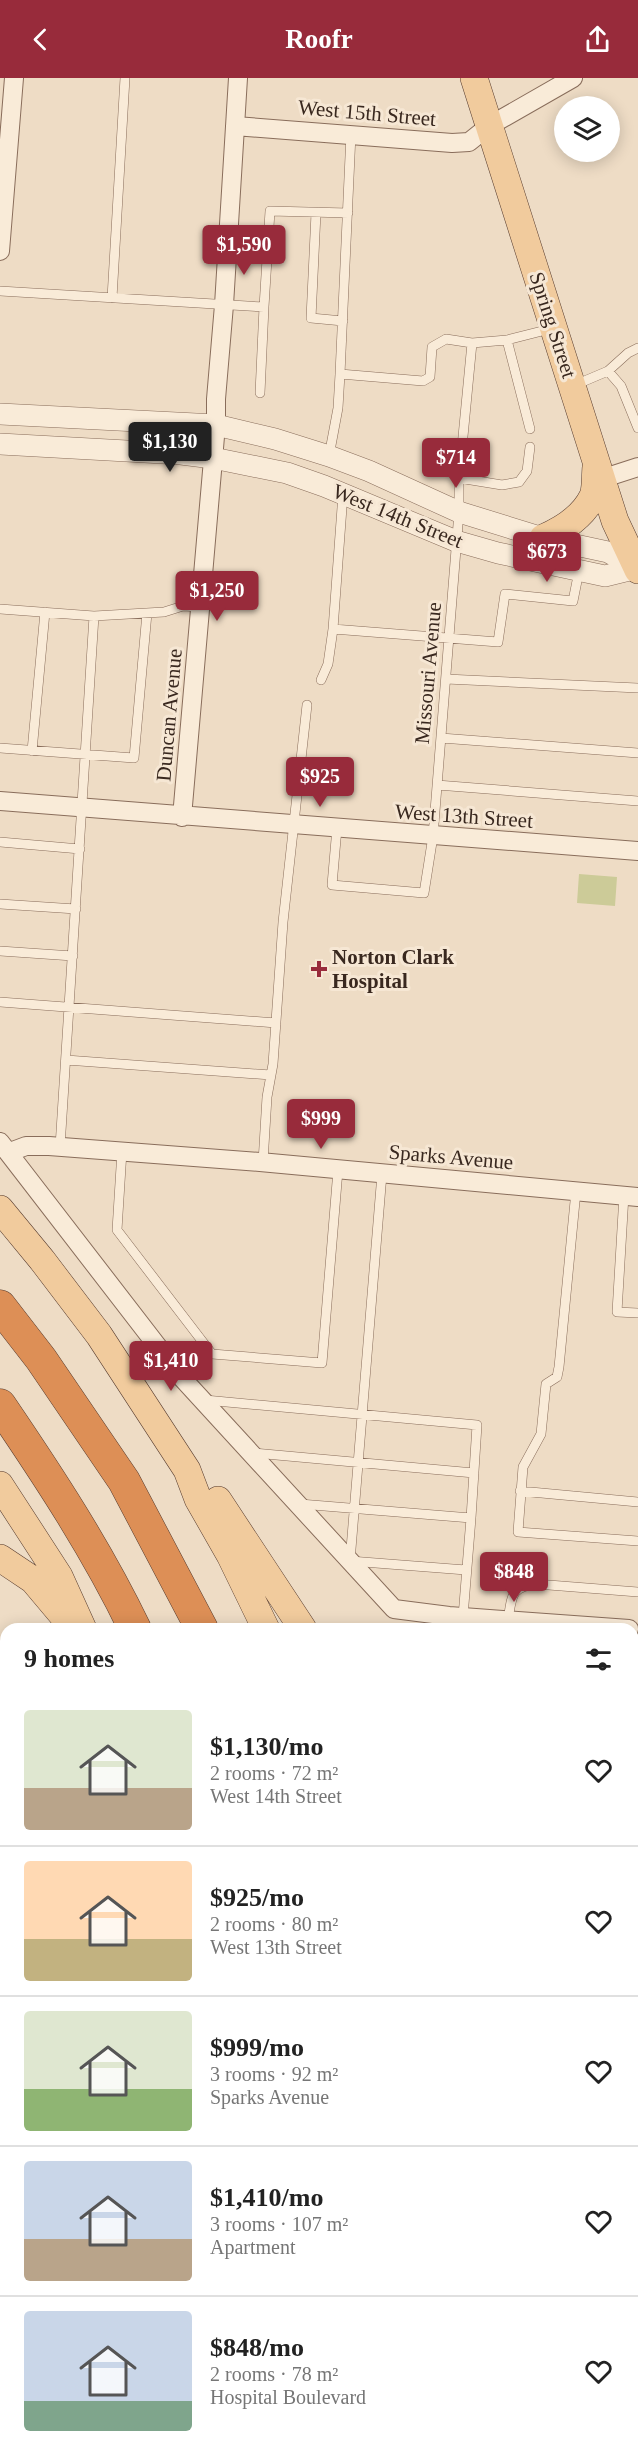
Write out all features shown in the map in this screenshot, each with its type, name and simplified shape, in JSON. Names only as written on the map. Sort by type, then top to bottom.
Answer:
[{"type":"highway","points":[[0,1306],[41,1359],[124,1481],[199,1623]]},
{"type":"highway","points":[[0,1405],[47,1474],[111,1580],[132,1623]]},
{"type":"main road","name":"Spring Street","points":[[474,78],[615,521],[638,569]]},
{"type":"main road","points":[[543,538],[561,531],[585,508],[594,494],[599,471]]},
{"type":"main road","points":[[0,1209],[99,1335],[187,1470],[198,1499],[263,1623]]},
{"type":"main road","points":[[187,1470],[213,1493],[299,1623]]},
{"type":"main road","points":[[0,1485],[59,1576],[81,1623]]},
{"type":"main road","points":[[0,1557],[33,1580],[69,1623]]},
{"type":"street","points":[[0,251],[14,78]]},
{"type":"street","name":"Duncan Avenue","points":[[182,817],[216,425],[238,78]]},
{"type":"street","name":"West 15th Street","points":[[235,126],[452,143],[469,142],[489,126],[573,78]]},
{"type":"street","name":"West 14th Street","points":[[0,414],[216,425],[329,456],[369,471],[459,512],[543,538],[608,552],[638,569]]},
{"type":"street","name":"West 14th Street","points":[[0,444],[181,454],[213,458],[287,473],[456,541],[605,576],[638,569]]},
{"type":"street","points":[[599,471],[638,467]]},
{"type":"street","name":"West 13th Street","points":[[0,801],[638,851]]},
{"type":"street","points":[[5,1147],[182,1378],[394,1609],[462,1623],[508,1620],[549,1623]]},
{"type":"street","name":"Sparks Avenue","points":[[5,1147],[60,1147],[122,1151],[631,1196]]},
{"type":"lane","points":[[112,298],[125,78]]},
{"type":"lane","points":[[329,456],[338,408],[351,134]]},
{"type":"lane","points":[[260,393],[270,211],[348,213]]},
{"type":"lane","points":[[316,213],[311,318],[343,321]]},
{"type":"lane","points":[[0,291],[264,308]]},
{"type":"lane","points":[[340,374],[423,381],[430,377],[432,347],[446,339],[472,343],[507,340],[553,328]]},
{"type":"lane","points":[[507,340],[530,429]]},
{"type":"lane","name":"Missouri Avenue","points":[[337,828],[332,885],[424,893],[433,836],[459,512],[459,478],[472,343]]},
{"type":"lane","points":[[573,386],[608,371],[628,353],[638,348]]},
{"type":"lane","points":[[608,371],[621,386],[638,428]]},
{"type":"lane","points":[[459,478],[502,485],[519,482],[527,471],[530,447]]},
{"type":"lane","points":[[321,680],[328,664],[333,629],[343,494]]},
{"type":"lane","points":[[333,629],[498,642],[505,594],[573,601],[579,571]]},
{"type":"lane","points":[[0,609],[94,616],[164,612],[183,606],[200,607]]},
{"type":"lane","points":[[32,751],[45,612]]},
{"type":"lane","points":[[0,748],[134,758],[147,613]]},
{"type":"lane","points":[[60,1147],[94,616]]},
{"type":"lane","points":[[446,679],[638,688]]},
{"type":"lane","points":[[262,1162],[292,824],[307,705]]},
{"type":"lane","points":[[441,738],[638,753]]},
{"type":"lane","points":[[437,786],[638,801]]},
{"type":"lane","points":[[0,842],[80,849]]},
{"type":"lane","points":[[0,904],[76,909]]},
{"type":"lane","points":[[0,951],[73,956]]},
{"type":"lane","points":[[0,1002],[276,1023]]},
{"type":"lane","points":[[66,1060],[271,1075]]},
{"type":"lane","points":[[122,1151],[117,1230],[212,1354],[322,1363],[338,1170]]},
{"type":"lane","points":[[382,1174],[350,1561],[466,1570]]},
{"type":"lane","points":[[576,1191],[559,1367],[557,1377],[546,1384],[541,1434],[523,1467],[518,1532],[638,1541]]},
{"type":"lane","points":[[631,1196],[617,1312],[638,1313]]},
{"type":"lane","points":[[202,1400],[477,1425],[462,1623]]},
{"type":"lane","points":[[251,1453],[474,1473]]},
{"type":"lane","points":[[520,1491],[638,1502]]},
{"type":"lane","points":[[297,1503],[471,1518]]},
{"type":"lane","points":[[508,1620],[515,1591],[522,1586],[536,1584],[638,1592]]},
{"type":"shaded area","points":[[579,874],[617,877],[615,906],[577,903]]},
{"type":"place","name":"Norton Clark Hospital","points":[[319,969]]}]
